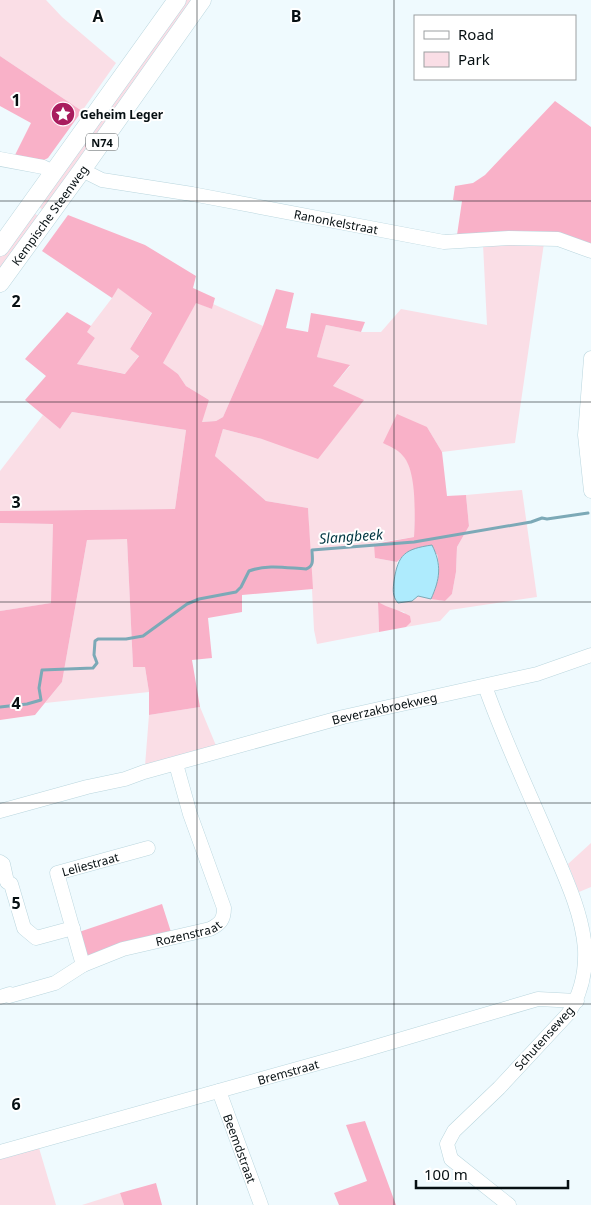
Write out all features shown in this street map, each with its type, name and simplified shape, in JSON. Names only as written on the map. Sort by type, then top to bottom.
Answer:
[{"type":"main road","name":"Kempische Steenweg","points":[[0,247],[177,0]]},
{"type":"main road","name":"Kempische Steenweg","points":[[0,283],[202,0]]},
{"type":"street","points":[[0,159],[43,167],[53,172]]},
{"type":"street","name":"Ranonkelstraat","points":[[82,170],[102,180],[192,194],[444,242],[509,238],[558,239],[591,251]]},
{"type":"street","points":[[591,358],[585,435],[591,491]]},
{"type":"street","name":"Beverzakbroekweg","points":[[0,811],[92,786],[107,784],[343,716],[537,674],[591,655]]},
{"type":"street","name":"Schutenseweg","points":[[484,686],[574,900],[585,948],[584,974],[577,1001],[560,1024],[499,1088],[454,1131],[447,1144],[451,1159],[509,1205]]},
{"type":"street","name":"Rozenstraat","points":[[0,997],[56,983],[83,965],[124,949],[210,929],[220,924],[224,917],[224,908],[190,814],[176,764]]},
{"type":"street","name":"Leliestraat","points":[[83,965],[58,873],[148,848]]},
{"type":"street","points":[[0,862],[7,882],[11,884],[24,928],[36,938],[72,928]]},
{"type":"street","name":"Bremstraat","points":[[0,1152],[538,999],[577,1001]]},
{"type":"street","name":"Beemdstraat","points":[[219,1091],[261,1205]]},
{"type":"green space","points":[[0,0],[46,0],[62,17],[116,63],[82,111],[0,56]]},
{"type":"green space","points":[[182,0],[195,0],[45,211],[37,206]]},
{"type":"green space","points":[[32,212],[40,217],[0,273],[0,257]]},
{"type":"green space","points":[[544,243],[515,443],[442,452],[427,427],[395,448],[406,459],[412,477],[415,497],[414,537],[375,543],[375,558],[397,562],[393,593],[412,601],[418,596],[445,601],[452,594],[456,572],[457,547],[469,526],[466,495],[522,490],[537,597],[450,610],[440,621],[406,627],[410,622],[404,612],[390,609],[378,603],[379,632],[317,644],[314,630],[308,508],[266,501],[215,456],[223,429],[262,439],[333,386],[350,366],[317,357],[326,325],[361,332],[381,332],[401,309],[487,325],[483,244]]},
{"type":"green space","points":[[117,287],[152,312],[130,349],[139,355],[126,374],[77,364],[95,338],[86,332],[112,298]]},
{"type":"green space","points":[[196,302],[212,309],[213,304],[263,326],[223,417],[216,421],[201,422],[209,400],[186,386],[178,374],[162,363]]},
{"type":"green space","points":[[72,412],[186,430],[175,509],[0,511],[0,471],[43,415],[60,429]]},
{"type":"green space","points":[[0,523],[53,524],[52,603],[0,611]]},
{"type":"green space","points":[[127,538],[133,667],[145,667],[149,692],[45,703],[62,682],[87,540]]},
{"type":"green space","points":[[200,707],[217,748],[145,766],[149,715]]},
{"type":"green space","points":[[591,843],[591,887],[579,892],[568,864]]},
{"type":"green space","points":[[39,1148],[56,1205],[0,1205],[0,1159]]},
{"type":"green space","points":[[120,1193],[124,1205],[82,1205]]},
{"type":"shaded area","points":[[0,56],[82,111],[48,158],[44,160],[14,157],[31,123],[0,106]]},
{"type":"shaded area","points":[[555,101],[591,127],[591,247],[457,235],[462,201],[453,200],[455,186],[473,183],[485,175]]},
{"type":"shaded area","points":[[68,215],[145,245],[196,276],[193,288],[215,298],[212,309],[196,303],[163,363],[178,374],[186,386],[209,400],[202,422],[216,421],[223,417],[263,326],[276,289],[294,293],[286,328],[308,332],[311,313],[365,322],[361,332],[326,325],[317,357],[350,365],[333,386],[364,400],[318,459],[262,439],[223,429],[215,456],[266,501],[308,508],[313,589],[242,595],[242,612],[208,618],[212,658],[192,660],[200,707],[149,715],[149,692],[145,667],[133,667],[127,539],[87,540],[62,682],[35,715],[0,720],[0,611],[51,603],[53,524],[0,523],[0,511],[175,509],[186,430],[72,412],[60,429],[25,400],[46,376],[25,359],[67,312],[91,326],[87,332],[95,338],[77,364],[125,374],[139,356],[130,349],[152,313],[118,288],[112,298],[42,251]]},
{"type":"shaded area","points":[[397,414],[427,427],[442,452],[447,496],[466,495],[469,526],[457,547],[456,572],[452,594],[445,601],[431,599],[438,577],[437,554],[405,554],[397,562],[375,558],[374,544],[414,537],[414,495],[411,472],[403,456],[394,448],[383,443]]},
{"type":"shaded area","points":[[378,602],[410,616],[411,622],[406,627],[379,632]]},
{"type":"shaded area","points":[[162,904],[171,932],[86,958],[79,932]]},
{"type":"shaded area","points":[[365,1121],[396,1205],[339,1205],[334,1193],[367,1181],[346,1125]]},
{"type":"shaded area","points":[[156,1183],[162,1205],[124,1205],[120,1193]]},
{"type":"water","points":[[432,545],[439,572],[431,599],[418,596],[412,601],[398,603],[393,587],[401,559],[409,551]]},
{"type":"waterway","name":"Slangbeek","points":[[0,707],[27,704],[41,700],[39,688],[42,670],[93,668],[97,663],[94,655],[95,641],[98,639],[126,639],[143,636],[187,604],[199,599],[236,592],[241,587],[249,571],[270,567],[309,568],[312,564],[312,550],[414,542],[531,522],[542,518],[547,519],[588,513]]},
{"type":"place","name":"Geheim Leger","points":[[63,114]]}]
